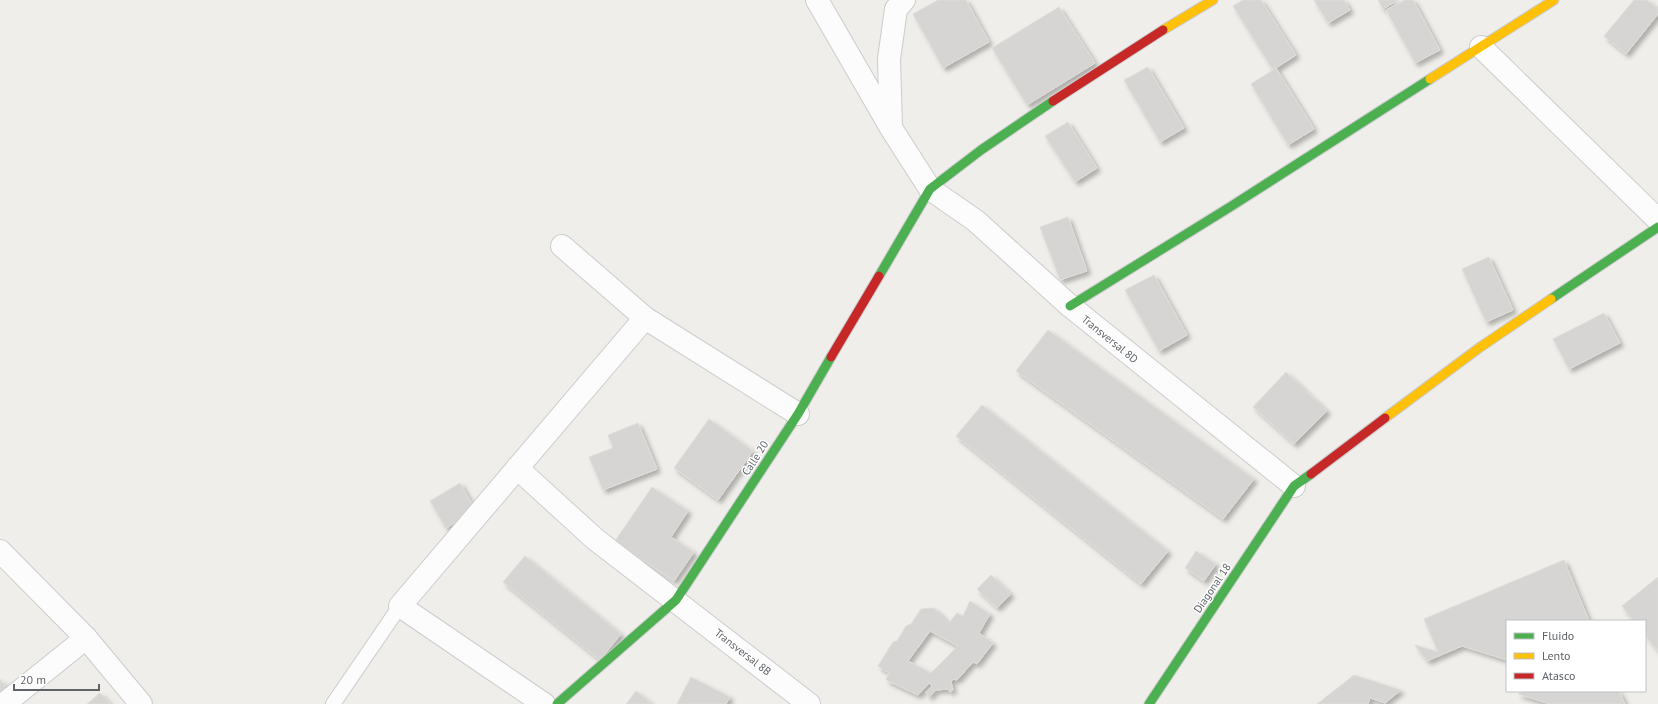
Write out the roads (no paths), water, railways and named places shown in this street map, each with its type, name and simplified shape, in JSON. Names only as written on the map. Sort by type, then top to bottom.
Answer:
[{"type":"street","points":[[817,0],[891,128],[930,189],[981,150],[1047,105],[1176,21],[1213,0]]},
{"type":"street","points":[[891,128],[889,59],[896,9],[904,0]]},
{"type":"street","points":[[1070,306],[1230,207],[1554,0]]},
{"type":"street","points":[[1481,47],[1658,220]]},
{"type":"street","name":"Transversal 8D","points":[[930,189],[976,221],[1070,306],[1294,486]]},
{"type":"street","name":"Calle 20","points":[[557,704],[676,600],[798,414],[930,189]]},
{"type":"street","name":"Diagonal 18","points":[[1149,704],[1294,486],[1479,348],[1658,226]]},
{"type":"street","points":[[562,246],[645,318],[798,414]]},
{"type":"street","points":[[544,704],[400,606],[645,318]]},
{"type":"street","name":"Transversal 8B","points":[[517,468],[595,539],[809,704]]},
{"type":"street","points":[[0,551],[86,638],[142,704]]},
{"type":"street","points":[[4,704],[86,638]]},
{"type":"lane","points":[[333,704],[400,606]]}]
